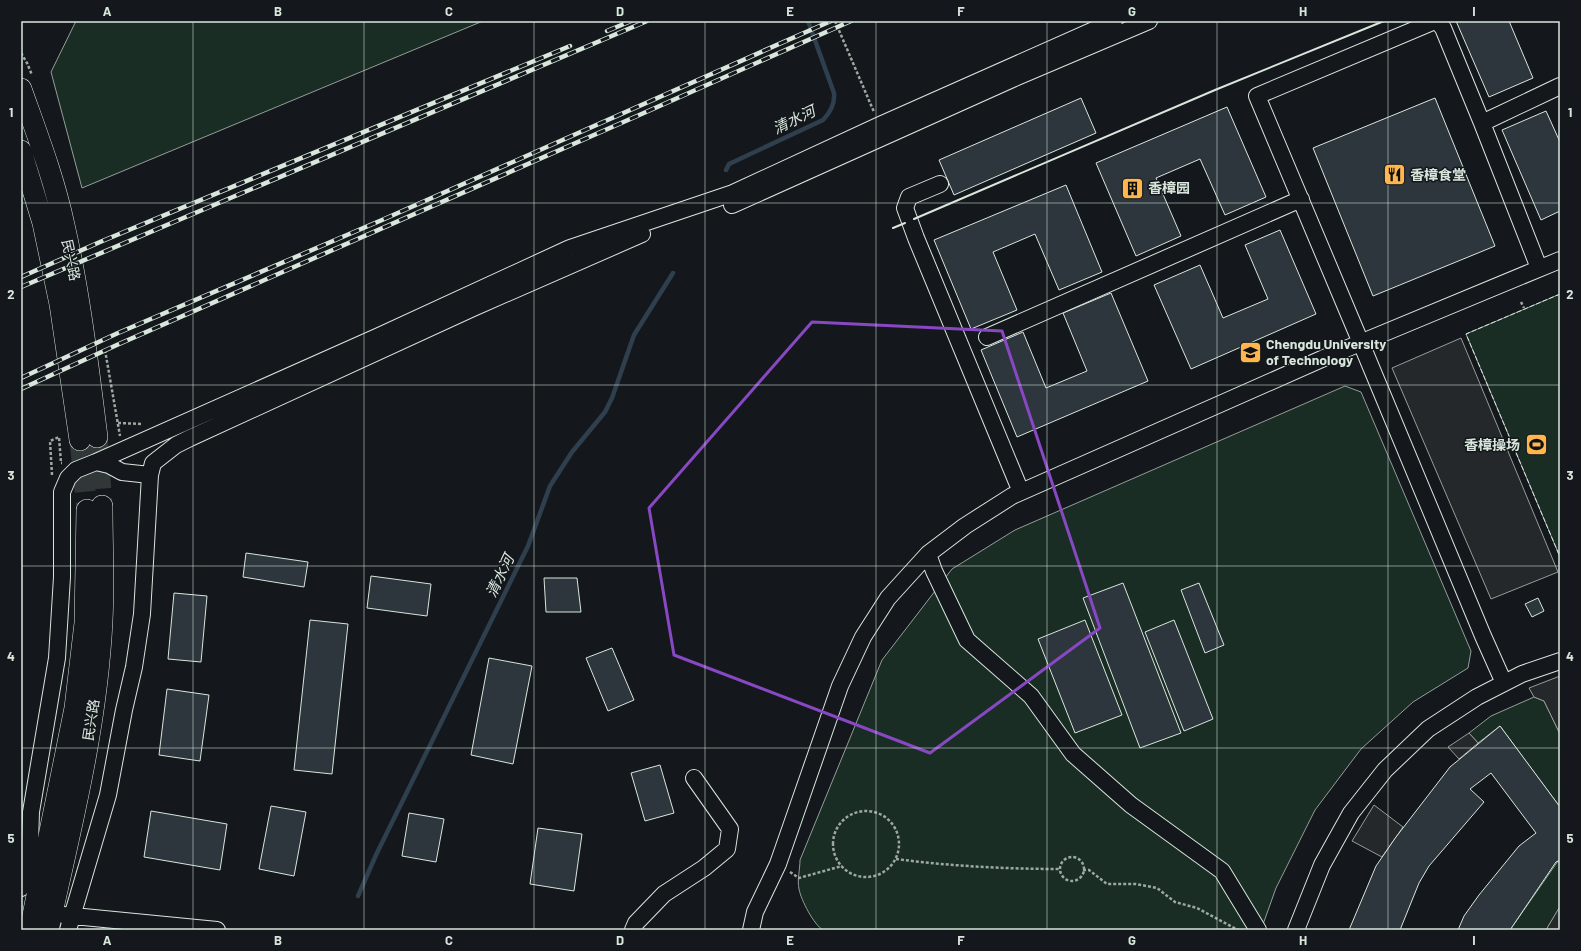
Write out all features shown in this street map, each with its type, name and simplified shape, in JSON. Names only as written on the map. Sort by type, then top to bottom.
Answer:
[{"type":"main road","name":"民兴路","points":[[21,89],[44,151],[64,224],[80,300],[89,438],[42,223],[21,151]]},
{"type":"main road","name":"民兴路","points":[[39,921],[76,806],[93,712],[102,620],[95,508]]},
{"type":"street","points":[[39,921],[30,843],[31,812],[57,658],[62,577],[62,492],[68,478],[76,470],[380,336],[570,248],[733,193],[880,125],[1114,21]]},
{"type":"street","points":[[70,923],[87,870],[108,795],[124,710],[134,667],[142,614],[150,475],[153,464],[183,441],[473,308],[639,235],[736,204],[1017,77],[1149,21]]},
{"type":"street","points":[[1504,683],[1476,622],[1257,96],[1436,21],[1443,28],[1539,268]]},
{"type":"street","points":[[1482,123],[1560,86]]},
{"type":"street","points":[[940,184],[909,197],[905,208],[1021,492]]},
{"type":"street","points":[[987,337],[1301,199]]},
{"type":"street","points":[[751,930],[755,912],[778,864],[843,679],[863,638],[888,598],[928,554],[965,526],[1021,492],[1361,343],[1560,260]]},
{"type":"street","points":[[96,462],[109,465],[122,472],[150,475]]},
{"type":"street","points":[[928,554],[934,571],[966,640],[1031,696],[1073,754],[1131,805],[1222,871],[1258,930]]},
{"type":"street","points":[[1296,930],[1322,866],[1351,813],[1385,770],[1428,729],[1477,697],[1522,674],[1560,661]]},
{"type":"street","points":[[633,930],[636,923],[664,894],[704,868],[727,849],[730,829],[694,778]]},
{"type":"street","points":[[21,888],[30,843]]},
{"type":"street","points":[[24,930],[39,921],[87,870]]},
{"type":"street","points":[[39,921],[217,930]]},
{"type":"path","points":[[835,21],[880,125]]},
{"type":"path","points":[[1521,302],[1524,308]]},
{"type":"path","points":[[867,810],[888,818],[895,827],[899,837],[899,848],[896,858],[890,867],[881,873],[871,876],[860,876],[850,872],[842,866],[836,857],[834,846],[834,835],[839,825],[847,817],[856,812],[867,810]]},
{"type":"path","points":[[1068,857],[1072,857],[1079,860],[1083,870],[1077,879],[1070,880],[1064,877],[1060,869],[1062,862],[1068,857]]},
{"type":"path","points":[[896,858],[930,863],[1028,869],[1060,869]]},
{"type":"path","points":[[778,864],[800,878],[842,866]]},
{"type":"path","points":[[1083,870],[1089,870],[1106,884],[1136,884],[1157,888],[1175,902],[1197,908],[1238,930]]},
{"type":"highlighted area","points":[[812,322],[1002,331],[1100,628],[930,753],[674,655],[649,508]]},
{"type":"green space","points":[[76,21],[483,21],[82,188],[51,72]]},
{"type":"green space","name":"香樟操场","points":[[1560,294],[1560,557],[1466,334]]},
{"type":"green space","points":[[1345,386],[1361,392],[1471,651],[1468,668],[1413,702],[1361,749],[1315,810],[1276,888],[1261,930],[823,930],[819,927],[808,912],[800,894],[798,882],[800,860],[882,660],[952,569],[1015,530]]},
{"type":"green space","points":[[1534,697],[1544,701],[1560,734],[1560,807],[1500,726],[1478,743],[1469,733],[1491,716]]},
{"type":"green space","points":[[1558,861],[1560,864],[1560,907],[1546,930],[1510,930]]},
{"type":"shaded area","points":[[1461,338],[1558,572],[1491,599],[1392,368]]},
{"type":"shaded area","points":[[1560,676],[1560,734],[1544,701],[1534,697],[1529,688]]},
{"type":"shaded area","points":[[1469,733],[1478,743],[1459,759],[1448,747]]},
{"type":"shaded area","points":[[1374,805],[1403,827],[1382,857],[1352,841]]},
{"type":"shaded area","points":[[1560,907],[1560,930],[1546,930],[1559,908]]},
{"type":"building","points":[[1456,21],[1509,21],[1533,78],[1489,97]]},
{"type":"building","points":[[1081,98],[1096,133],[954,195],[939,160]]},
{"type":"building","name":"香樟食堂","points":[[1435,98],[1495,246],[1373,296],[1313,148]]},
{"type":"building","name":"香樟园","points":[[1227,107],[1266,197],[1225,215],[1200,159],[1156,178],[1181,236],[1136,256],[1096,163]]},
{"type":"building","points":[[1546,111],[1560,142],[1560,211],[1541,220],[1502,130]]},
{"type":"building","points":[[1066,185],[1102,272],[1059,290],[1035,234],[993,252],[1017,310],[971,329],[934,240]]},
{"type":"building","points":[[1280,230],[1316,314],[1191,369],[1154,285],[1200,265],[1223,318],[1268,299],[1245,245]]},
{"type":"building","points":[[1111,293],[1148,381],[1017,437],[981,350],[1023,332],[1046,388],[1087,371],[1063,313]]},
{"type":"building","points":[[246,553],[308,562],[304,587],[243,577]]},
{"type":"building","points":[[371,576],[431,584],[427,616],[367,608]]},
{"type":"building","points":[[544,578],[577,578],[581,612],[546,612]]},
{"type":"building","points":[[1123,583],[1181,733],[1140,748],[1083,598]]},
{"type":"building","points":[[1199,583],[1224,645],[1205,653],[1181,590]]},
{"type":"building","points":[[174,593],[207,596],[201,662],[168,659]]},
{"type":"building","points":[[1538,598],[1544,611],[1532,617],[1525,604]]},
{"type":"building","points":[[310,620],[348,624],[332,774],[294,770]]},
{"type":"building","points":[[1085,620],[1122,715],[1075,733],[1038,639]]},
{"type":"building","points":[[1174,620],[1213,719],[1184,731],[1145,632]]},
{"type":"building","points":[[612,648],[634,700],[608,711],[586,658]]},
{"type":"building","points":[[489,658],[532,666],[513,764],[471,755]]},
{"type":"building","points":[[167,689],[209,695],[200,761],[159,755]]},
{"type":"building","points":[[1500,726],[1560,807],[1560,860],[1556,862],[1510,930],[1458,930],[1464,916],[1479,895],[1519,846],[1536,833],[1491,773],[1470,789],[1484,802],[1429,866],[1419,883],[1400,930],[1349,930],[1376,866],[1396,837],[1450,767]]},
{"type":"building","points":[[660,765],[674,813],[645,821],[631,773]]},
{"type":"building","points":[[271,806],[306,812],[294,876],[259,869]]},
{"type":"building","points":[[151,811],[227,824],[220,870],[144,857]]},
{"type":"building","points":[[409,813],[444,819],[436,862],[402,856]]},
{"type":"building","points":[[538,828],[582,834],[574,891],[530,884]]},
{"type":"waterway","name":"清水河","points":[[726,170],[729,164],[823,120],[830,111],[834,101],[834,93],[808,21]]},
{"type":"waterway","name":"清水河","points":[[358,896],[376,855],[528,546],[550,486],[572,452],[605,412],[612,398],[634,335],[673,273]]},
{"type":"tunnel","points":[[97,437],[102,506]]},
{"type":"tunnel","points":[[80,440],[87,510]]},
{"type":"railway","points":[[607,31],[631,21]]},
{"type":"railway","points":[[21,287],[647,21]]},
{"type":"railway","points":[[21,378],[118,333],[382,220],[831,21]]},
{"type":"railway","points":[[21,389],[119,344],[851,21]]},
{"type":"railway","points":[[21,277],[100,242],[570,46]]},
{"type":"fence","points":[[1560,294],[1466,334],[1560,557]]},
{"type":"wall","points":[[914,219],[1215,90],[1384,21]]},
{"type":"wall","points":[[893,228],[905,223]]},
{"type":"place","name":"香樟食堂","points":[[1395,175]]},
{"type":"place","name":"香樟园","points":[[1133,188]]},
{"type":"place","name":"Chengdu University of Technology","points":[[1251,352]]},
{"type":"place","name":"香樟操场","points":[[1536,445]]}]
